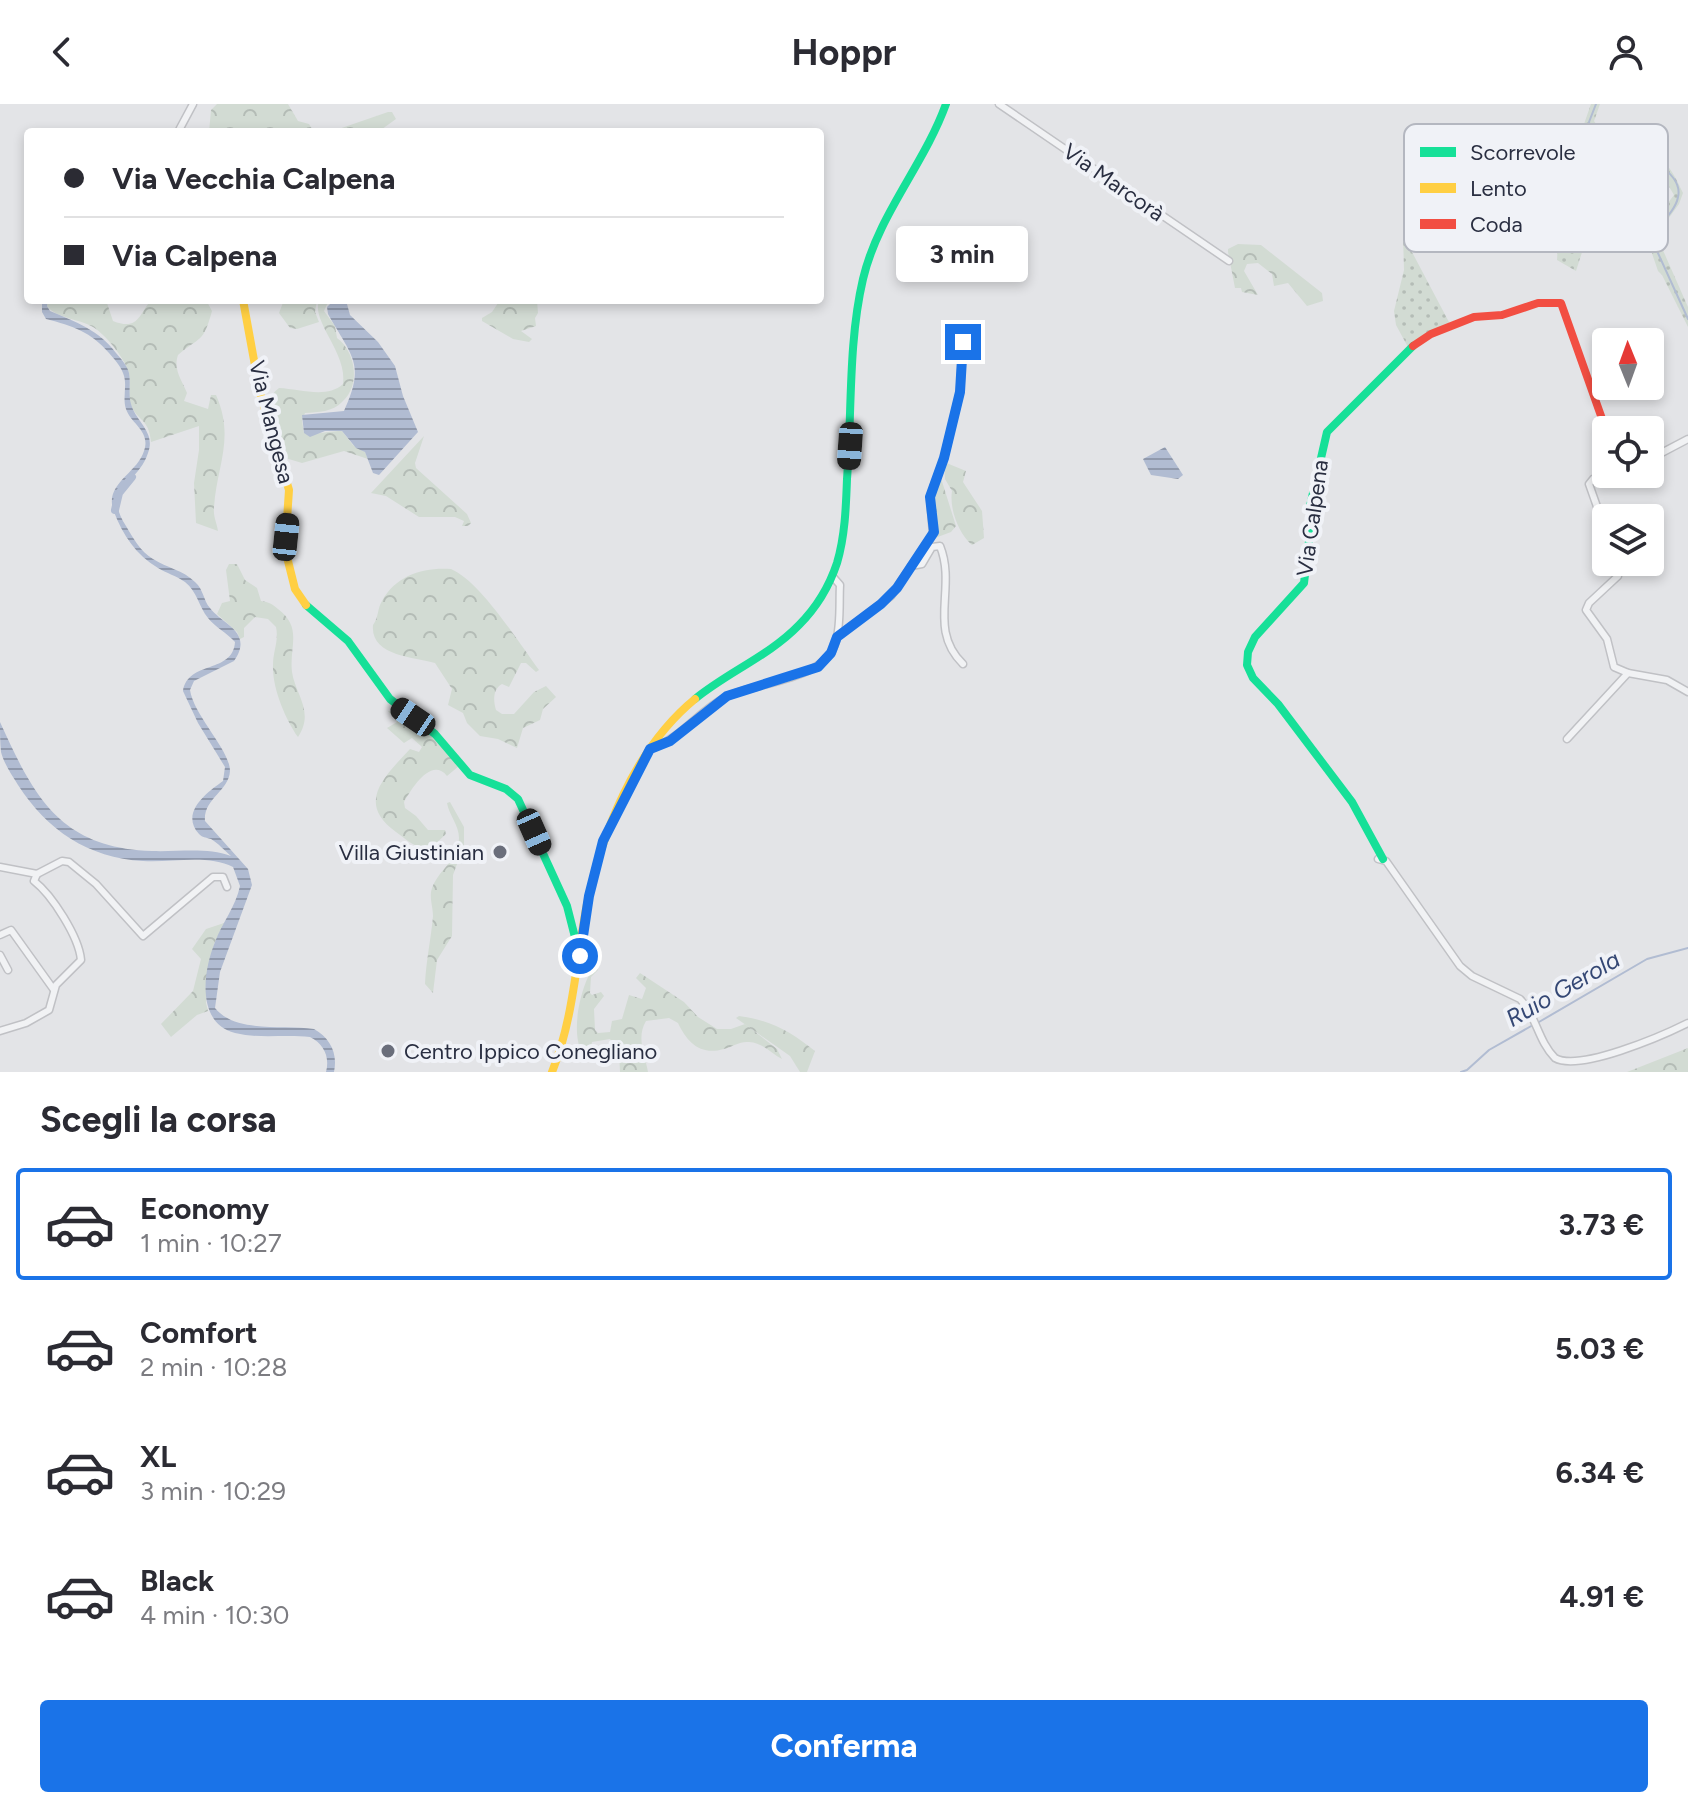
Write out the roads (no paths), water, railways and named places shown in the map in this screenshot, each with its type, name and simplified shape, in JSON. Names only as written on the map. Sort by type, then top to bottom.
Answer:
[{"type":"street","points":[[180,128],[193,104]]},
{"type":"street","points":[[552,1072],[564,1038],[589,896],[603,841],[650,749],[677,714],[698,696],[768,653],[792,634],[816,606],[833,577],[844,530],[859,316],[867,262],[881,226],[934,138],[946,104]]},
{"type":"street","name":"Via Marcorà","points":[[999,104],[1229,261]]},
{"type":"street","name":"Via Calpena","points":[[1601,416],[1561,303],[1527,305],[1502,315],[1474,317],[1431,334],[1409,349],[1377,385],[1353,404],[1327,432],[1310,506],[1304,583],[1255,637],[1248,652],[1247,665],[1253,678],[1278,704],[1352,802],[1380,859],[1460,966],[1472,976],[1520,999],[1557,1061],[1584,1064],[1604,1062],[1688,1023]]},
{"type":"street","name":"Via Mangesa","points":[[244,304],[260,393],[289,490],[285,549],[295,589],[310,610],[352,646],[390,699],[435,734],[470,775],[506,789],[518,799],[567,906],[580,956]]},
{"type":"street","points":[[837,637],[891,596],[913,568],[934,532],[930,497],[944,458],[960,392],[963,342]]},
{"type":"street","points":[[1664,452],[1688,439]]},
{"type":"street","points":[[1592,480],[1589,484],[1596,504]]},
{"type":"street","points":[[913,568],[922,564],[932,547],[940,546],[947,582],[943,623],[948,642],[963,664]]},
{"type":"street","points":[[1618,576],[1589,603],[1586,610],[1607,639],[1612,664],[1619,671],[1667,680],[1688,692]]},
{"type":"street","points":[[650,749],[670,741],[727,696],[818,667],[831,653],[837,637],[840,585],[833,577]]},
{"type":"street","points":[[1567,739],[1628,673]]},
{"type":"street","points":[[719,682],[727,696]]},
{"type":"street","points":[[0,867],[37,874],[60,862],[69,862],[96,884],[143,936],[213,877],[223,877],[227,887]]},
{"type":"street","points":[[1,1029],[45,1014],[53,1004],[54,990],[80,963],[81,956],[51,896],[34,881],[37,874]]},
{"type":"street","points":[[0,935],[11,930],[54,990]]},
{"type":"street","points":[[0,955],[8,970]]},
{"type":"water","points":[[42,304],[47,304],[50,311],[102,338],[122,360],[130,377],[131,404],[147,433],[150,446],[143,464],[119,494],[119,513],[137,544],[148,556],[195,582],[210,608],[234,630],[241,643],[234,661],[194,681],[190,690],[198,711],[224,753],[230,771],[229,778],[205,813],[205,821],[248,869],[252,885],[220,972],[215,1008],[235,1022],[248,1025],[314,1029],[332,1047],[334,1072],[326,1072],[325,1052],[310,1037],[235,1033],[222,1027],[208,1007],[206,981],[211,954],[240,886],[233,867],[201,860],[123,859],[87,848],[56,828],[29,801],[2,756],[0,722],[25,773],[54,814],[72,829],[94,840],[120,848],[203,851],[231,856],[214,841],[200,835],[194,826],[194,810],[204,796],[223,781],[225,767],[183,691],[193,675],[227,659],[235,642],[208,618],[189,586],[143,557],[122,529],[114,512],[113,494],[140,459],[145,444],[143,433],[126,409],[123,373],[95,340],[73,327],[46,319]]},
{"type":"water","points":[[330,304],[347,304],[350,315],[378,342],[395,366],[418,432],[379,475],[373,473],[365,452],[356,448],[342,431],[325,431],[310,437],[304,433],[302,415],[344,411],[354,382],[353,361],[327,307]]},
{"type":"water","points":[[1165,447],[1183,475],[1178,479],[1151,475],[1143,459]]},
{"type":"waterway","points":[[1589,124],[1596,104]]},
{"type":"waterway","points":[[1668,172],[1677,185],[1678,197],[1668,216]]},
{"type":"waterway","points":[[1657,252],[1688,319]]},
{"type":"waterway","points":[[115,510],[119,493],[132,477]]},
{"type":"waterway","name":"Ruio Gerola","points":[[1539,1022],[1647,959],[1688,948]]},
{"type":"waterway","name":"Ruio Gerola","points":[[1461,1072],[1489,1050],[1533,1025]]},
{"type":"place","name":"Villa Giustinian","points":[[500,852]]},
{"type":"place","name":"Centro Ippico Conegliano","points":[[388,1051]]}]
